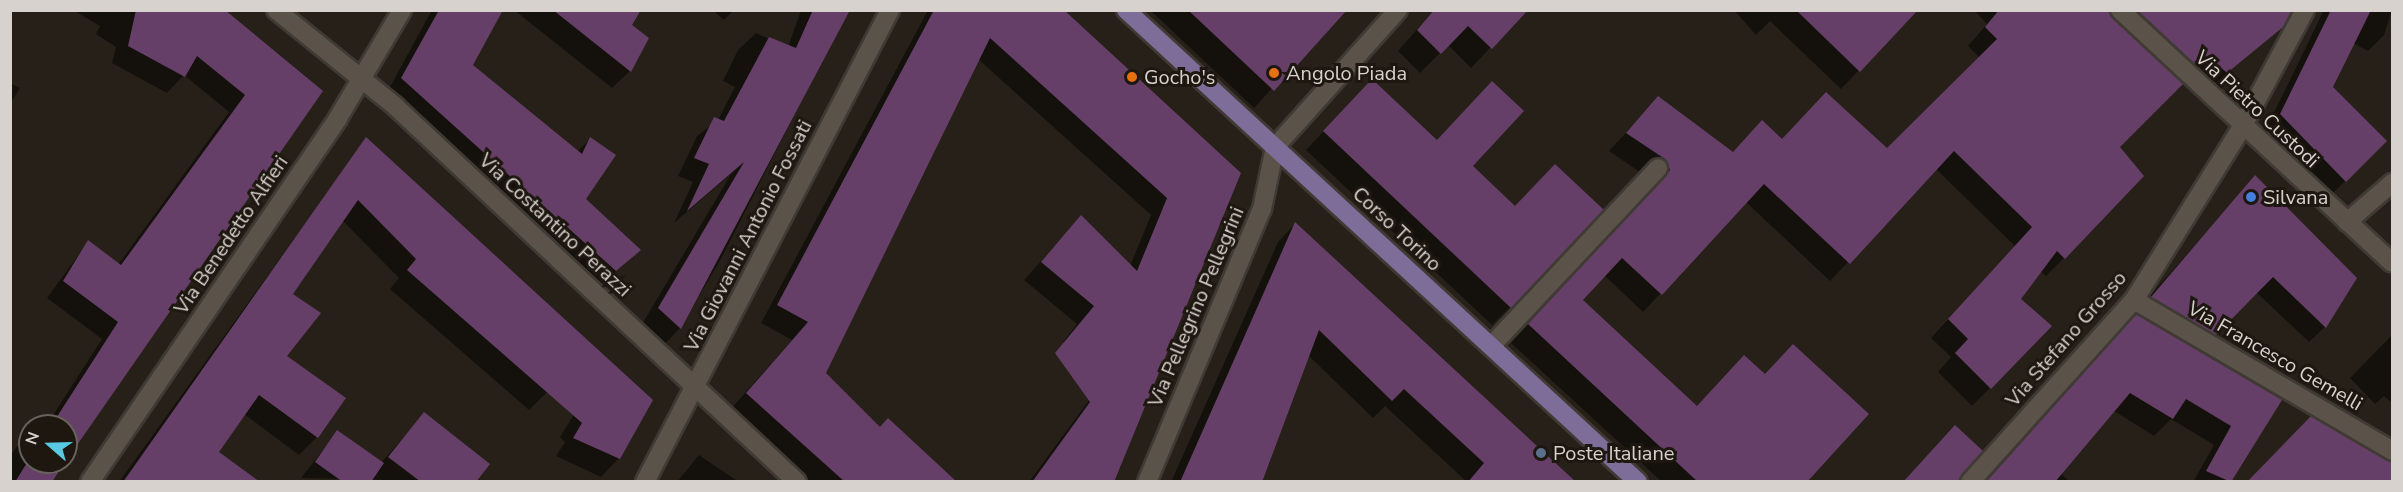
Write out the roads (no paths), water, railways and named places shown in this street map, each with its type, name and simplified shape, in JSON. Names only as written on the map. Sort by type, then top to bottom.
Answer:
[{"type":"main road","name":"Corso Torino","points":[[1126,10],[1638,482]]},
{"type":"street","name":"Via Costantino Perazzi","points":[[276,10],[364,78],[797,482]]},
{"type":"street","name":"Via Benedetto Alfieri","points":[[90,482],[364,78],[402,10]]},
{"type":"street","name":"Via Giovanni Antonio Fossati","points":[[645,482],[890,10]]},
{"type":"street","points":[[1275,147],[1398,10]]},
{"type":"street","name":"Via Pietro Custodi","points":[[2120,10],[2242,127],[2392,263]]},
{"type":"street","name":"Via Stefano Grosso","points":[[1970,482],[2134,300],[2242,127],[2305,10]]},
{"type":"street","name":"Via Pellegrino Pellegrini","points":[[1147,482],[1262,209],[1275,147]]},
{"type":"street","points":[[1491,346],[1658,168]]},
{"type":"street","points":[[2347,222],[2392,183]]},
{"type":"street","name":"Via Francesco Gemelli","points":[[2134,300],[2392,451]]},
{"type":"place","name":"Angolo Piada","points":[[1274,73]]},
{"type":"place","name":"Gocho's","points":[[1132,77]]},
{"type":"place","name":"Silvana","points":[[2251,197]]},
{"type":"place","name":"Poste Italiane","points":[[1541,453]]}]
